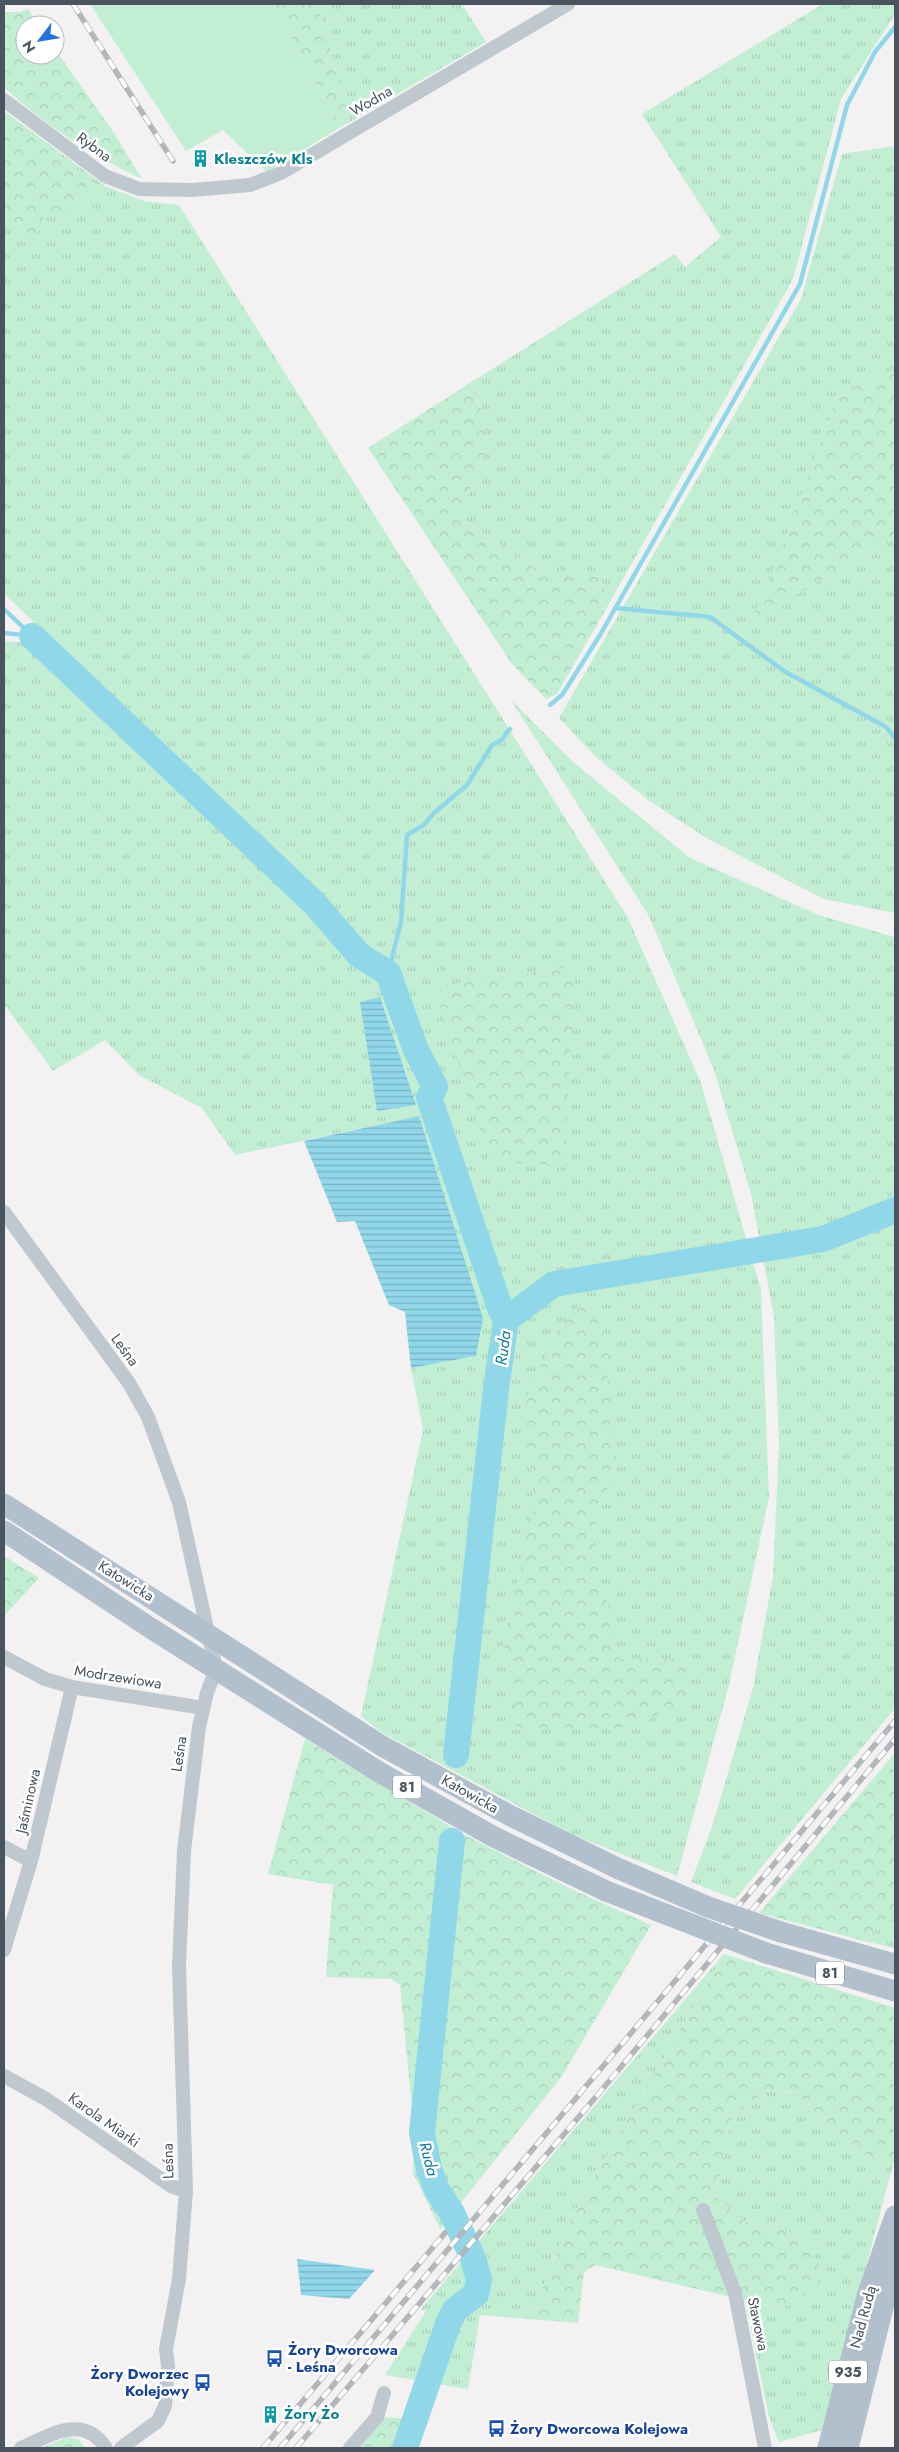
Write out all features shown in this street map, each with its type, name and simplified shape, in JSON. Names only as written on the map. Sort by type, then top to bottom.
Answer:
[{"type":"main road","name":"Katowicka","points":[[4,1504],[382,1746],[509,1816],[617,1868],[708,1907],[781,1932],[895,1964]]},
{"type":"main road","name":"Katowicka","points":[[4,1531],[379,1772],[471,1825],[606,1891],[766,1952],[895,1991]]},
{"type":"main road","name":"Nad Rudą","points":[[828,2448],[867,2296],[895,2216]]},
{"type":"main road","name":"Nad Rudą","points":[[848,2448],[895,2259]]},
{"type":"street","name":"Wodna","points":[[178,191],[250,185],[281,173],[568,4]]},
{"type":"street","name":"Rybna","points":[[4,100],[105,176],[139,189],[178,191]]},
{"type":"street","name":"Leśna","points":[[4,1212],[128,1383],[148,1417],[179,1502],[216,1669],[203,1708],[190,1792],[180,1914],[179,1966],[186,2191],[179,2279],[166,2349],[167,2388],[163,2414],[153,2425],[121,2448]]},
{"type":"street","name":"Modrzewiowa","points":[[4,1657],[45,1679],[72,1687],[181,1702],[203,1708]]},
{"type":"street","name":"Jaśminowa","points":[[4,1950],[31,1861],[72,1687]]},
{"type":"street","points":[[4,1847],[31,1861]]},
{"type":"street","name":"Karola Miarki","points":[[4,2076],[46,2099],[171,2186],[186,2191]]},
{"type":"street","name":"Stawowa","points":[[703,2210],[735,2292],[765,2448]]},
{"type":"street","points":[[350,2448],[377,2417],[384,2394]]},
{"type":"street","points":[[21,2448],[71,2428],[83,2428],[106,2448]]},
{"type":"green space","points":[[90,4],[273,4],[339,128],[267,172],[223,130],[186,151]]},
{"type":"green space","points":[[273,4],[318,4],[350,122],[339,128]]},
{"type":"green space","points":[[318,4],[462,4],[486,42],[350,122]]},
{"type":"green space","points":[[823,4],[895,4],[895,14],[841,99],[793,279],[610,602],[597,573],[542,573],[460,517],[485,452],[486,422],[470,383],[675,254],[685,267],[721,237],[642,114]]},
{"type":"green space","points":[[28,9],[32,15],[15,15],[15,65],[65,65],[65,63],[114,133],[142,179],[105,160],[69,138],[35,114],[4,87],[4,12],[21,12]]},
{"type":"green space","points":[[4,111],[105,186],[144,201],[179,205],[628,918],[701,1083],[761,1290],[769,1497],[729,1685],[677,1876],[571,1834],[381,1732],[361,1716],[423,1430],[411,1368],[476,1356],[419,1116],[235,1155],[202,1108],[139,1075],[105,1040],[53,1071],[4,1004],[4,641],[30,643],[33,621],[4,594]]},
{"type":"green space","points":[[4,116],[40,138],[97,185],[72,207],[44,215],[39,233],[27,239],[4,226]]},
{"type":"green space","points":[[895,146],[895,913],[824,899],[708,839],[648,800],[594,755],[559,718],[801,299],[842,154]]},
{"type":"green space","points":[[895,370],[895,534],[750,623],[782,547],[838,394]]},
{"type":"green space","points":[[470,383],[486,422],[485,452],[460,517],[542,573],[597,573],[610,602],[557,694],[546,699],[512,664],[368,448]]},
{"type":"green space","points":[[511,700],[573,762],[690,858],[821,916],[895,937],[895,1708],[735,1899],[691,1882],[713,1824],[753,1688],[773,1576],[779,1443],[774,1317],[751,1194],[714,1070],[649,916]]},
{"type":"green space","points":[[575,966],[565,1167],[490,1161],[434,987]]},
{"type":"green space","points":[[583,1303],[609,1337],[606,1366],[615,1430],[616,1463],[592,1536],[620,1659],[680,1658],[689,1673],[681,1701],[648,1720],[614,1729],[585,1727],[517,1731],[511,1674],[503,1643],[533,1509],[533,1477],[527,1445],[525,1401],[559,1328]]},
{"type":"green space","points":[[4,1556],[39,1578],[4,1616]]},
{"type":"green space","points":[[305,1739],[465,1835],[571,1889],[651,1925],[562,2076],[440,2229],[413,2173],[414,2129],[400,1985],[391,1979],[326,1977],[333,1885],[268,1874]]},
{"type":"green space","points":[[895,1753],[895,1916],[868,1935],[864,1941],[759,1913]]},
{"type":"green space","points":[[895,1916],[895,1948],[864,1941],[868,1935]]},
{"type":"green space","points":[[724,1954],[569,2221],[530,2319],[480,2315],[468,2389],[385,2375],[426,2311],[420,2310]]},
{"type":"green space","points":[[724,1954],[895,2008],[895,2158],[893,2165],[859,2152],[795,2092],[766,2090],[732,2116],[715,2196],[744,2221],[802,2235],[821,2269],[815,2288],[782,2309],[595,2265],[584,2272],[578,2323],[530,2319],[569,2221]]},
{"type":"green space","points":[[766,2090],[795,2092],[859,2152],[893,2165],[822,2430],[779,2442],[769,2417],[745,2301],[782,2309],[802,2235],[744,2221],[715,2196],[732,2116]]},
{"type":"green space","points":[[385,2417],[408,2419],[400,2448],[360,2448]]},
{"type":"green space","points":[[67,2437],[78,2439],[86,2448],[41,2448]]},
{"type":"water","points":[[380,997],[416,1105],[377,1111],[360,1002]]},
{"type":"water","points":[[419,1116],[483,1318],[476,1356],[411,1368],[405,1312],[389,1305],[355,1221],[337,1222],[304,1141]]},
{"type":"water","points":[[297,2259],[375,2270],[349,2299],[301,2295]]},
{"type":"waterway","points":[[550,705],[562,695],[600,635],[800,284],[847,105],[875,52],[895,27]]},
{"type":"waterway","points":[[615,608],[710,617],[784,671],[886,727],[895,738]]},
{"type":"waterway","points":[[4,609],[32,636]]},
{"type":"waterway","name":"Ruda","points":[[4,633],[32,636]]},
{"type":"waterway","points":[[32,636],[315,904],[359,955],[388,973],[416,1050],[435,1087],[429,1097],[500,1308],[506,1320]]},
{"type":"waterway","points":[[388,973],[401,922],[407,835],[424,825],[434,813],[467,785],[492,745],[503,739],[510,729]]},
{"type":"waterway","name":"Ruda","points":[[456,1755],[496,1389],[506,1320],[554,1284],[823,1239],[895,1210]]},
{"type":"waterway","name":"Ruda","points":[[405,2448],[448,2324],[455,2310],[476,2294],[479,2279],[472,2256],[452,2213],[437,2190],[429,2169],[422,2133],[452,1841]]},
{"type":"railway","points":[[73,4],[173,161]]},
{"type":"railway","points":[[280,2448],[895,1721]]},
{"type":"railway","points":[[296,2448],[600,2092],[895,1739]]},
{"type":"railway","points":[[263,2448],[445,2233]]},
{"type":"place","name":"Kleszczów Kls","points":[[200,159]]},
{"type":"place","name":"Żory Dworcowa - Leśna","points":[[274,2359]]},
{"type":"place","name":"Żory Dworzec Kolejowy","points":[[203,2383]]},
{"type":"place","name":"Żory Żo","points":[[270,2414]]},
{"type":"place","name":"Żory Dworcowa Kolejowa","points":[[496,2429]]}]
